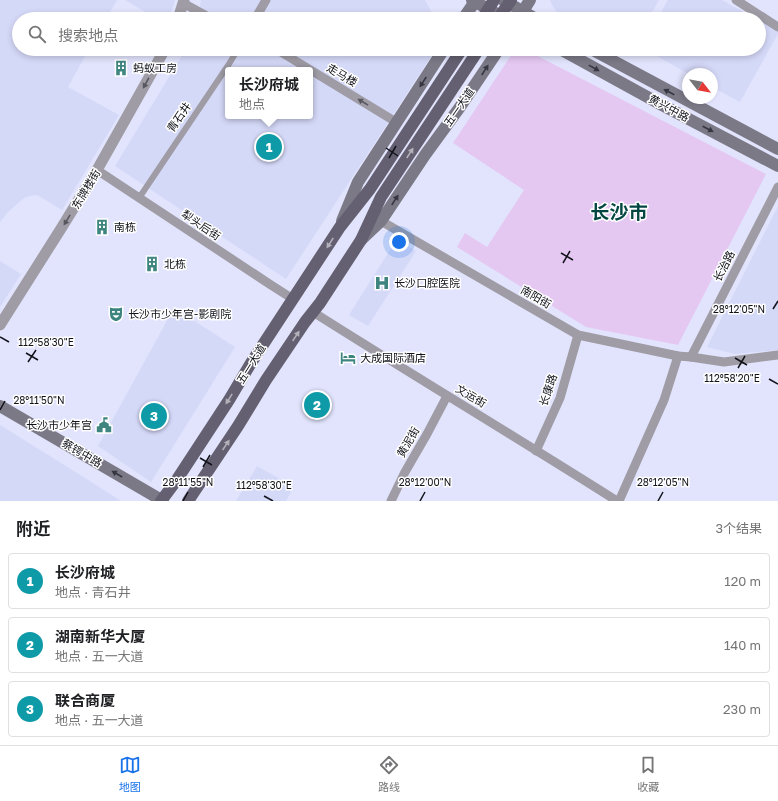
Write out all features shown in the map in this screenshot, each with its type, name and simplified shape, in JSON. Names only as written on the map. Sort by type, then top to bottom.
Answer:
[{"type":"main road","points":[[486,12],[494,0]]},
{"type":"main road","points":[[503,0],[517,12]]},
{"type":"main road","points":[[503,12],[511,0]]},
{"type":"main road","points":[[523,12],[530,0]]},
{"type":"main road","points":[[467,12],[474,1],[494,12]]},
{"type":"main road","name":"五一大道","points":[[340,227],[358,182],[439,56]]},
{"type":"main road","name":"五一大道","points":[[164,501],[251,363],[340,227],[370,189],[457,56]]},
{"type":"main road","name":"五一大道","points":[[192,498],[266,380],[305,322],[320,303],[360,240],[381,197],[474,56]]},
{"type":"main road","name":"五一大道","points":[[360,240],[381,221],[425,155],[460,108],[493,56]]},
{"type":"main road","name":"黄兴中路","points":[[573,56],[778,166]]},
{"type":"main road","name":"黄兴中路","points":[[604,56],[778,149]]},
{"type":"main road","name":"蔡锷中路","points":[[0,406],[164,501]]},
{"type":"main road","points":[[135,484],[149,488],[163,489],[176,481]]},
{"type":"street","points":[[259,12],[266,0]]},
{"type":"street","points":[[742,1],[758,12]]},
{"type":"street","points":[[180,12],[183,2],[200,12]]},
{"type":"street","points":[[766,18],[778,26]]},
{"type":"street","name":"东牌楼街","points":[[0,325],[97,170],[161,56]]},
{"type":"street","name":"青石井","points":[[227,67],[234,56]]},
{"type":"street","name":"走马楼","points":[[288,56],[306,67]]},
{"type":"street","name":"青石井","points":[[139,198],[225,70]]},
{"type":"street","name":"走马楼","points":[[313,72],[396,122]]},
{"type":"street","name":"犁头后街","points":[[97,170],[293,299]]},
{"type":"street","name":"长治路","points":[[691,357],[778,187]]},
{"type":"street","name":"南阳街","points":[[381,221],[578,335],[678,356],[724,362],[778,355]]},
{"type":"street","name":"文运街","points":[[313,312],[618,501]]},
{"type":"street","name":"长康路","points":[[536,451],[560,398],[578,335]]},
{"type":"street","points":[[618,501],[664,400],[678,356]]},
{"type":"street","name":"黄泥街","points":[[391,501],[405,472],[447,396]]},
{"type":"shaded area","points":[[0,0],[117,0],[110,12],[12,12],[12,56],[85,56],[68,87],[119,115],[62,210],[35,195],[24,198],[7,213],[0,222]]},
{"type":"shaded area","points":[[125,0],[175,0],[171,12],[145,12]]},
{"type":"shaded area","points":[[201,0],[425,0],[431,12],[199,12]]},
{"type":"shaded area","points":[[550,0],[659,0],[652,12],[557,12]]},
{"type":"shaded area","points":[[668,0],[722,0],[743,12],[661,12]]},
{"type":"shaded area","points":[[766,24],[778,31],[778,34],[766,55]]},
{"type":"shaded area","points":[[182,56],[431,56],[286,279],[115,166]]},
{"type":"shaded area","points":[[511,56],[538,56],[766,174],[678,345],[586,327],[457,247],[465,233],[487,247],[524,190],[453,143]]},
{"type":"shaded area","points":[[657,56],[766,56],[740,102],[718,90],[718,68],[682,68],[682,70]]},
{"type":"shaded area","points":[[778,206],[778,350],[735,354],[707,347]]},
{"type":"shaded area","name":"长沙口腔医院","points":[[397,239],[416,251],[368,326],[349,315]]},
{"type":"shaded area","points":[[0,261],[21,274],[0,307]]},
{"type":"shaded area","points":[[174,308],[235,347],[151,482],[98,446]]},
{"type":"shaded area","points":[[0,425],[82,476],[121,501],[0,501]]},
{"type":"shaded area","points":[[257,466],[294,487],[286,501],[236,501]]},
{"type":"place","name":"蚂蚁工房","points":[[121,68]]},
{"type":"place","name":"长沙府城","points":[[269,147]]},
{"type":"place","name":"南栋","points":[[102,227]]},
{"type":"place","name":"北栋","points":[[152,264]]},
{"type":"place","name":"长沙口腔医院","points":[[382,283]]},
{"type":"place","name":"长沙市少年宫-影剧院","points":[[116,314]]},
{"type":"place","name":"大成国际酒店","points":[[348,358]]},
{"type":"place","name":"湖南新华大厦","points":[[317,405]]},
{"type":"place","name":"联合商厦","points":[[154,416]]},
{"type":"place","name":"长沙市少年宫","points":[[104,425]]},
{"type":"district","name":"长沙市","points":[[619,212]]}]
